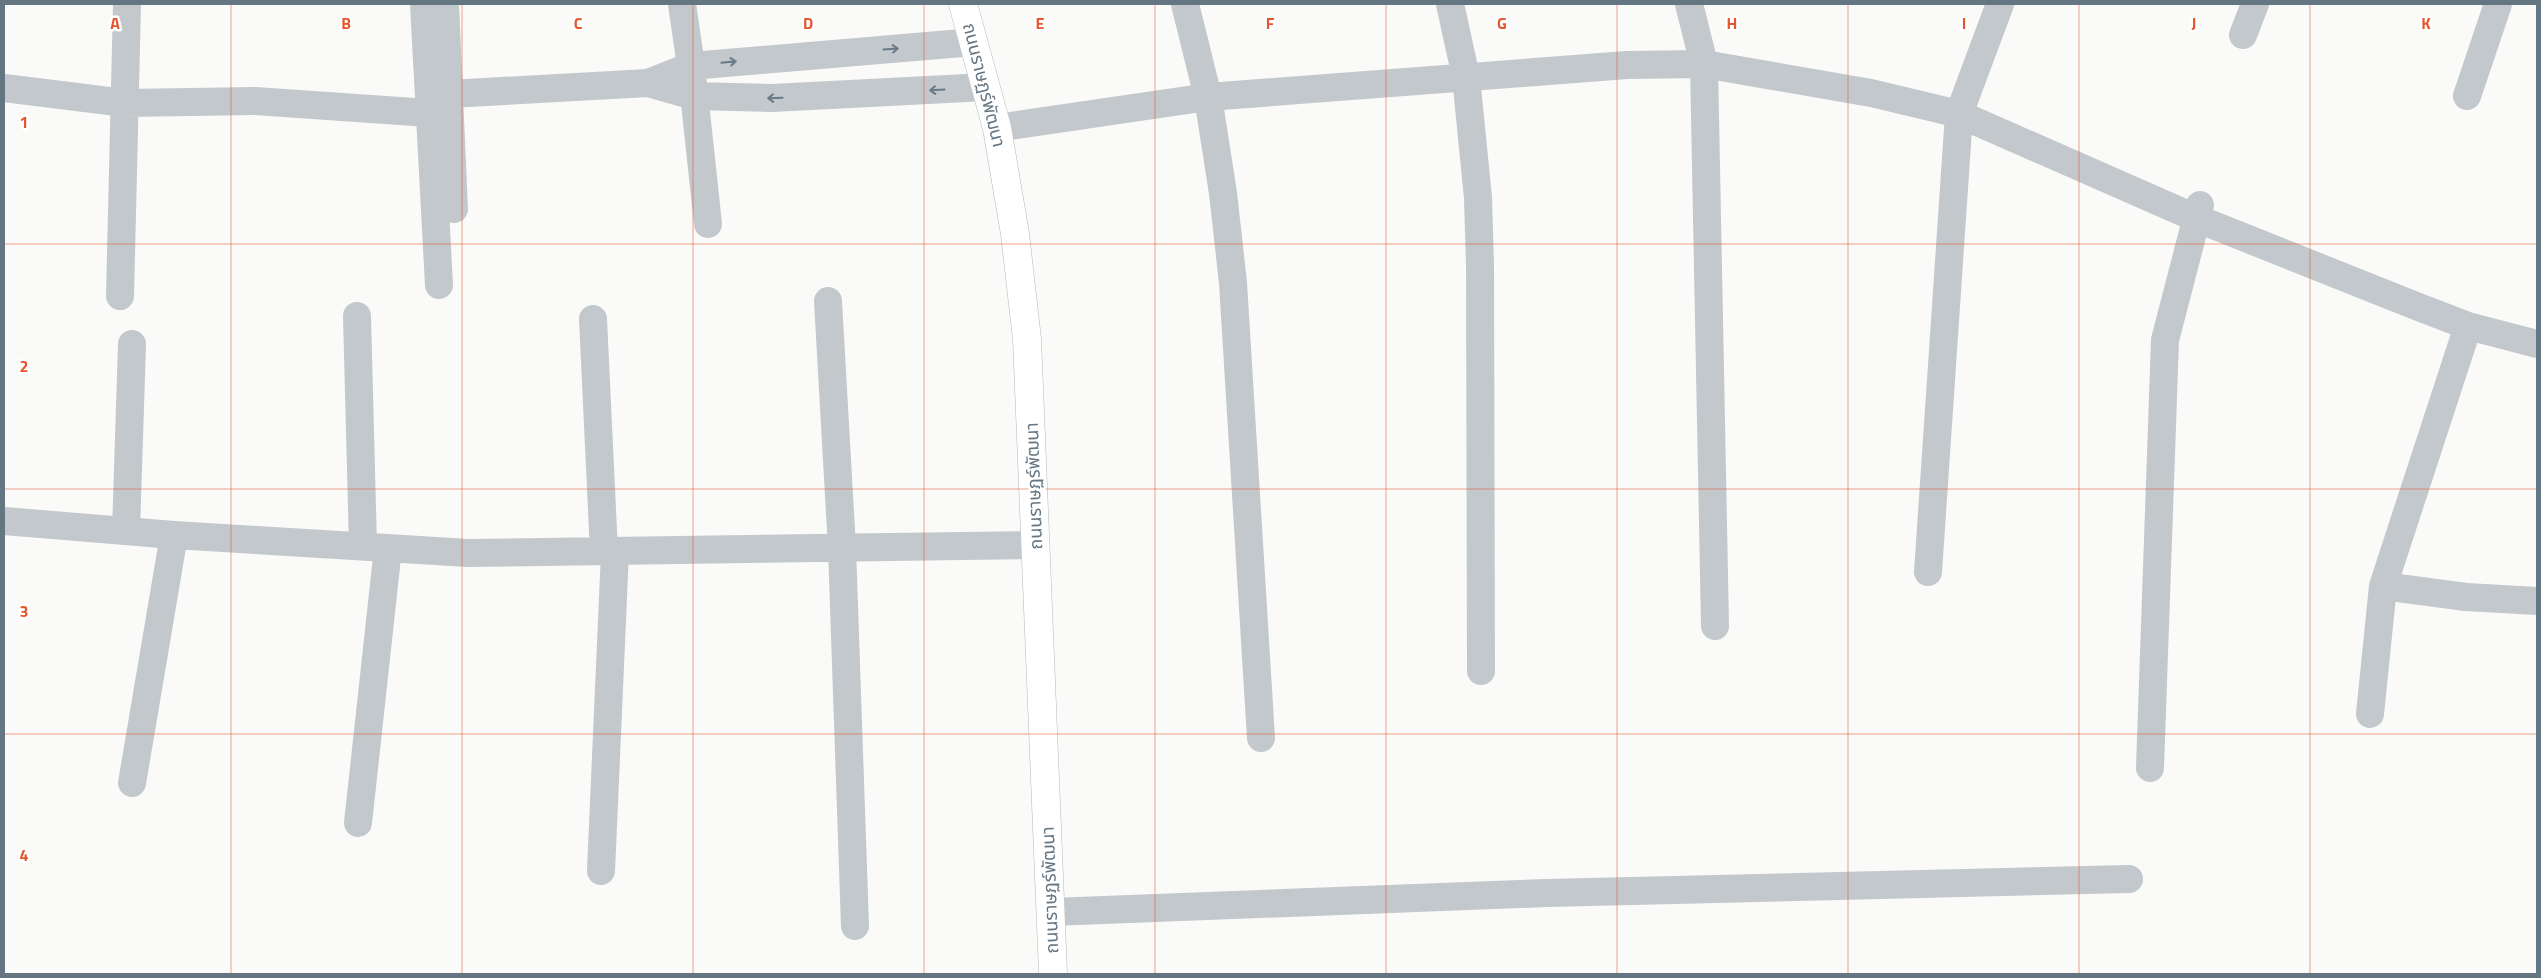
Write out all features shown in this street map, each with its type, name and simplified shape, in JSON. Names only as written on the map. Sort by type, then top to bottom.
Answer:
[{"type":"street","points":[[120,296],[127,4]]},
{"type":"street","points":[[424,4],[440,285]]},
{"type":"street","points":[[445,4],[454,209]]},
{"type":"street","points":[[682,4],[692,66],[708,224]]},
{"type":"street","name":"ถนนราษฏร์พัฒนา","points":[[963,4],[997,128],[1015,234],[1028,339],[1053,974]]},
{"type":"street","points":[[1185,4],[1208,97],[1223,193],[1233,283],[1261,738]]},
{"type":"street","points":[[1450,4],[1466,77],[1478,198],[1480,265],[1481,671]]},
{"type":"street","points":[[1689,4],[1704,64],[1715,626]]},
{"type":"street","points":[[1928,572],[1959,114],[2000,4]]},
{"type":"street","points":[[2243,35],[2255,4]]},
{"type":"street","points":[[2467,96],[2498,4]]},
{"type":"street","points":[[4,88],[125,103],[255,101],[429,112],[449,94],[648,83],[692,66],[974,42]]},
{"type":"street","points":[[997,128],[1208,97],[1627,65],[1704,64],[1871,93],[1959,114],[2199,212],[2468,326],[2537,344]]},
{"type":"street","points":[[648,83],[694,96],[772,98],[986,87]]},
{"type":"street","points":[[2150,768],[2165,340],[2199,212]]},
{"type":"street","points":[[828,301],[842,548],[855,926]]},
{"type":"street","points":[[357,316],[375,547],[358,823]]},
{"type":"street","points":[[593,319],[609,552],[601,871]]},
{"type":"street","points":[[2370,714],[2383,586],[2468,326]]},
{"type":"street","points":[[126,531],[132,344]]},
{"type":"street","points":[[4,521],[174,535],[468,553],[1036,545]]},
{"type":"street","points":[[132,783],[174,535]]},
{"type":"street","points":[[2383,586],[2466,597],[2537,601]]},
{"type":"street","points":[[1052,912],[1547,893],[2129,879]]}]
